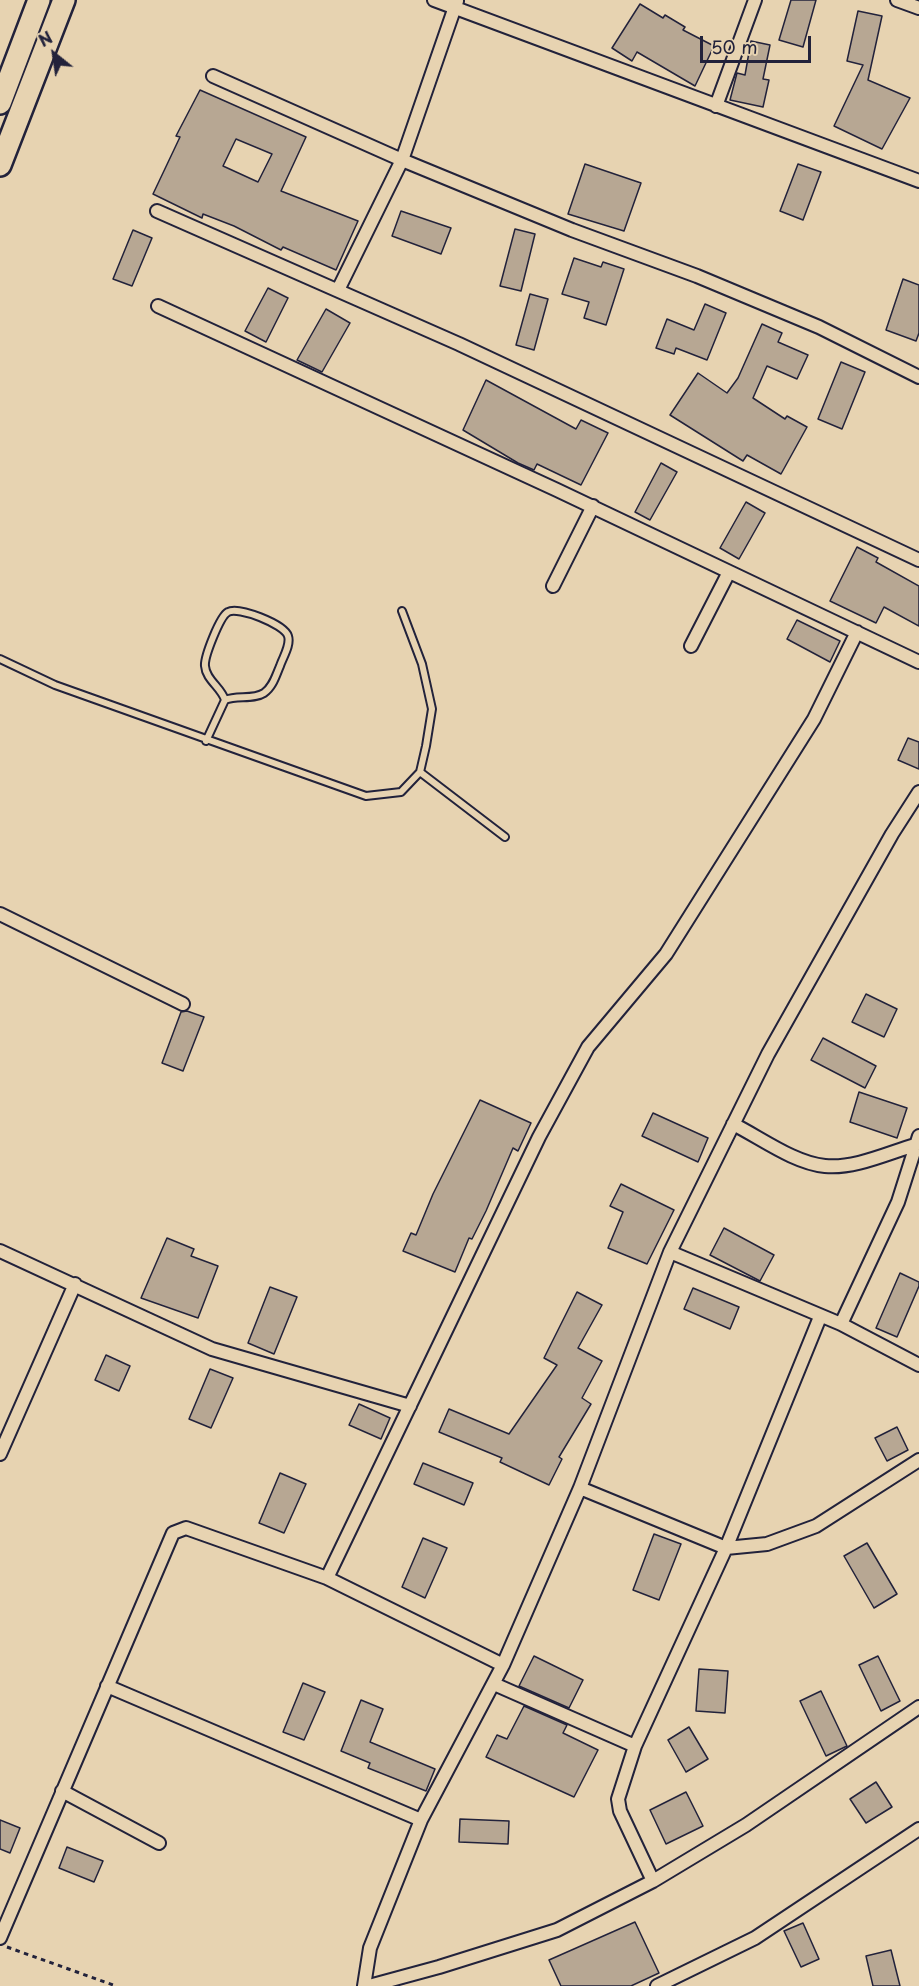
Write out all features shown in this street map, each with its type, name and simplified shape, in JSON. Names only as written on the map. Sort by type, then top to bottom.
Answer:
[{"type":"highway","points":[[2,92],[39,0]]},
{"type":"highway","points":[[0,165],[64,0]]},
{"type":"street","points":[[434,0],[456,4],[716,106],[919,181]]},
{"type":"street","points":[[716,106],[755,0]]},
{"type":"street","points":[[897,0],[919,8]]},
{"type":"street","points":[[338,290],[402,160],[456,4]]},
{"type":"street","points":[[213,76],[402,160],[572,230],[697,276],[819,327],[919,377]]},
{"type":"street","points":[[157,212],[338,290],[919,560]]},
{"type":"street","points":[[158,306],[593,507],[919,662]]},
{"type":"street","points":[[553,586],[593,507]]},
{"type":"street","points":[[690,646],[729,572]]},
{"type":"street","points":[[327,1578],[538,1137],[588,1047],[666,954],[814,719],[857,632]]},
{"type":"street","points":[[364,1986],[370,1948],[421,1820],[503,1665],[580,1488],[670,1252],[780,1033],[892,834],[919,792]]},
{"type":"street","points":[[0,914],[183,1004]]},
{"type":"street","points":[[733,1124],[810,1163],[827,1167],[866,1160],[917,1140]]},
{"type":"street","points":[[841,1324],[898,1202],[917,1140]]},
{"type":"street","points":[[0,1251],[75,1284],[212,1350],[410,1406]]},
{"type":"street","points":[[670,1252],[841,1324],[919,1365]]},
{"type":"street","points":[[0,1454],[75,1284]]},
{"type":"street","points":[[653,1881],[620,1811],[618,1798],[635,1746],[726,1548],[820,1317]]},
{"type":"street","points":[[580,1488],[726,1548],[767,1544],[816,1526],[919,1460]]},
{"type":"street","points":[[0,1938],[173,1533],[180,1529],[186,1528],[327,1578],[503,1665]]},
{"type":"street","points":[[494,1684],[635,1746]]},
{"type":"street","points":[[106,1686],[421,1820]]},
{"type":"street","points":[[369,1986],[557,1930],[653,1881],[746,1825],[919,1707]]},
{"type":"street","points":[[62,1791],[159,1843]]},
{"type":"street","points":[[657,1986],[755,1938],[918,1831]]},
{"type":"lane","points":[[206,741],[225,700],[220,688],[206,671],[205,662],[222,617],[229,611],[238,609],[281,626],[288,634],[289,643],[270,688],[256,697],[241,696],[225,700]]},
{"type":"lane","points":[[0,659],[54,686],[366,796],[401,792],[420,772],[432,709],[422,664],[402,611]]},
{"type":"lane","points":[[420,772],[505,837]]},
{"type":"path","points":[[0,1944],[116,1986]]},
{"type":"building","points":[[791,0],[816,0],[803,47],[779,40]]},
{"type":"building","points":[[640,4],[663,18],[665,15],[685,27],[683,30],[714,46],[695,86],[637,52],[632,61],[612,48]]},
{"type":"building","points":[[858,11],[882,16],[868,80],[910,98],[882,149],[834,126],[863,65],[847,61]]},
{"type":"building","points":[[751,41],[770,45],[763,79],[769,80],[763,107],[730,100],[737,73],[745,75]]},
{"type":"building","points":[[200,90],[306,137],[281,191],[358,221],[336,270],[283,247],[281,250],[234,226],[203,214],[202,218],[153,194],[180,137],[176,136]],"holes":[[[236,139],[272,154],[258,182],[223,166]]]},
{"type":"building","points":[[585,164],[641,183],[624,231],[568,214]]},
{"type":"building","points":[[798,164],[821,172],[803,220],[780,211]]},
{"type":"building","points":[[401,211],[451,228],[441,254],[392,236]]},
{"type":"building","points":[[515,229],[535,234],[521,291],[500,286]]},
{"type":"building","points":[[133,230],[152,238],[132,286],[113,279]]},
{"type":"building","points":[[574,258],[601,267],[603,262],[624,269],[606,325],[584,318],[589,302],[562,294]]},
{"type":"building","points":[[903,279],[919,285],[919,333],[916,341],[886,330]]},
{"type":"building","points":[[268,288],[288,298],[266,342],[245,331]]},
{"type":"building","points":[[530,294],[548,299],[534,350],[516,345]]},
{"type":"building","points":[[705,304],[726,313],[707,360],[676,348],[674,354],[656,348],[667,319],[694,330]]},
{"type":"building","points":[[326,309],[350,323],[322,372],[297,360]]},
{"type":"building","points":[[762,324],[782,333],[778,342],[808,355],[797,379],[767,366],[753,398],[785,419],[787,416],[807,427],[781,474],[747,455],[743,461],[670,415],[698,373],[727,393],[738,378]]},
{"type":"building","points":[[841,362],[865,372],[842,429],[818,419]]},
{"type":"building","points":[[486,380],[576,429],[581,420],[608,433],[581,485],[537,464],[534,470],[518,463],[463,430]]},
{"type":"building","points":[[661,463],[677,472],[650,520],[635,512]]},
{"type":"building","points":[[746,502],[765,513],[739,559],[720,548]]},
{"type":"building","points":[[857,547],[878,558],[876,562],[919,586],[919,626],[884,607],[876,623],[830,601]]},
{"type":"building","points":[[797,620],[840,641],[830,662],[787,639]]},
{"type":"building","points":[[908,738],[919,742],[919,769],[898,760]]},
{"type":"building","points":[[866,994],[897,1009],[884,1037],[852,1022]]},
{"type":"building","points":[[187,1011],[204,1017],[183,1071],[162,1063],[181,1012]]},
{"type":"building","points":[[823,1038],[876,1066],[865,1088],[811,1060]]},
{"type":"building","points":[[859,1092],[907,1108],[897,1138],[850,1122]]},
{"type":"building","points":[[480,1100],[531,1123],[518,1151],[513,1148],[486,1211],[472,1239],[469,1238],[455,1272],[403,1251],[411,1233],[416,1235],[433,1194]]},
{"type":"building","points":[[653,1113],[708,1138],[698,1162],[642,1136]]},
{"type":"building","points":[[621,1184],[674,1210],[647,1264],[608,1248],[623,1212],[610,1206]]},
{"type":"building","points":[[724,1228],[774,1255],[760,1281],[710,1255]]},
{"type":"building","points":[[167,1238],[194,1249],[191,1256],[218,1266],[198,1318],[141,1298]]},
{"type":"building","points":[[900,1273],[919,1282],[919,1286],[897,1337],[876,1328]]},
{"type":"building","points":[[270,1287],[297,1297],[274,1354],[248,1343]]},
{"type":"building","points":[[693,1288],[739,1307],[730,1329],[684,1309]]},
{"type":"building","points":[[577,1292],[602,1305],[578,1348],[602,1361],[582,1398],[591,1404],[559,1457],[562,1459],[549,1485],[500,1462],[502,1458],[439,1432],[449,1409],[509,1434],[557,1365],[544,1358]]},
{"type":"building","points":[[106,1355],[130,1366],[119,1391],[95,1380]]},
{"type":"building","points":[[210,1369],[233,1378],[211,1428],[189,1419]]},
{"type":"building","points":[[359,1404],[390,1418],[381,1439],[349,1425]]},
{"type":"building","points":[[897,1427],[908,1450],[887,1461],[875,1438]]},
{"type":"building","points":[[423,1463],[473,1483],[464,1505],[414,1484]]},
{"type":"building","points":[[280,1473],[306,1484],[284,1533],[259,1523]]},
{"type":"building","points":[[654,1534],[681,1544],[659,1600],[633,1590]]},
{"type":"building","points":[[423,1538],[447,1548],[425,1598],[402,1587]]},
{"type":"building","points":[[867,1543],[897,1594],[874,1608],[844,1556]]},
{"type":"building","points":[[534,1656],[583,1680],[569,1708],[519,1686]]},
{"type":"building","points":[[878,1656],[900,1701],[881,1711],[859,1665]]},
{"type":"building","points":[[699,1669],[728,1671],[725,1713],[696,1711]]},
{"type":"building","points":[[303,1683],[325,1692],[304,1740],[283,1732]]},
{"type":"building","points":[[821,1691],[847,1746],[826,1756],[800,1701]]},
{"type":"building","points":[[361,1700],[383,1709],[370,1742],[435,1769],[426,1791],[368,1768],[370,1763],[341,1751]]},
{"type":"building","points":[[524,1706],[567,1725],[563,1733],[598,1750],[574,1797],[486,1757],[497,1735],[507,1739]]},
{"type":"building","points":[[689,1727],[708,1759],[686,1772],[668,1740]]},
{"type":"building","points":[[876,1782],[892,1807],[866,1823],[850,1799]]},
{"type":"building","points":[[686,1792],[703,1826],[666,1844],[650,1810]]},
{"type":"building","points":[[460,1819],[509,1821],[508,1844],[459,1842]]},
{"type":"building","points":[[0,1820],[20,1828],[10,1853],[0,1849]]},
{"type":"building","points":[[67,1847],[103,1861],[94,1882],[59,1868]]},
{"type":"building","points":[[635,1922],[659,1973],[631,1986],[561,1986],[549,1960]]},
{"type":"building","points":[[803,1923],[819,1959],[801,1967],[784,1931]]},
{"type":"building","points":[[891,1950],[900,1986],[873,1986],[866,1956]]}]
